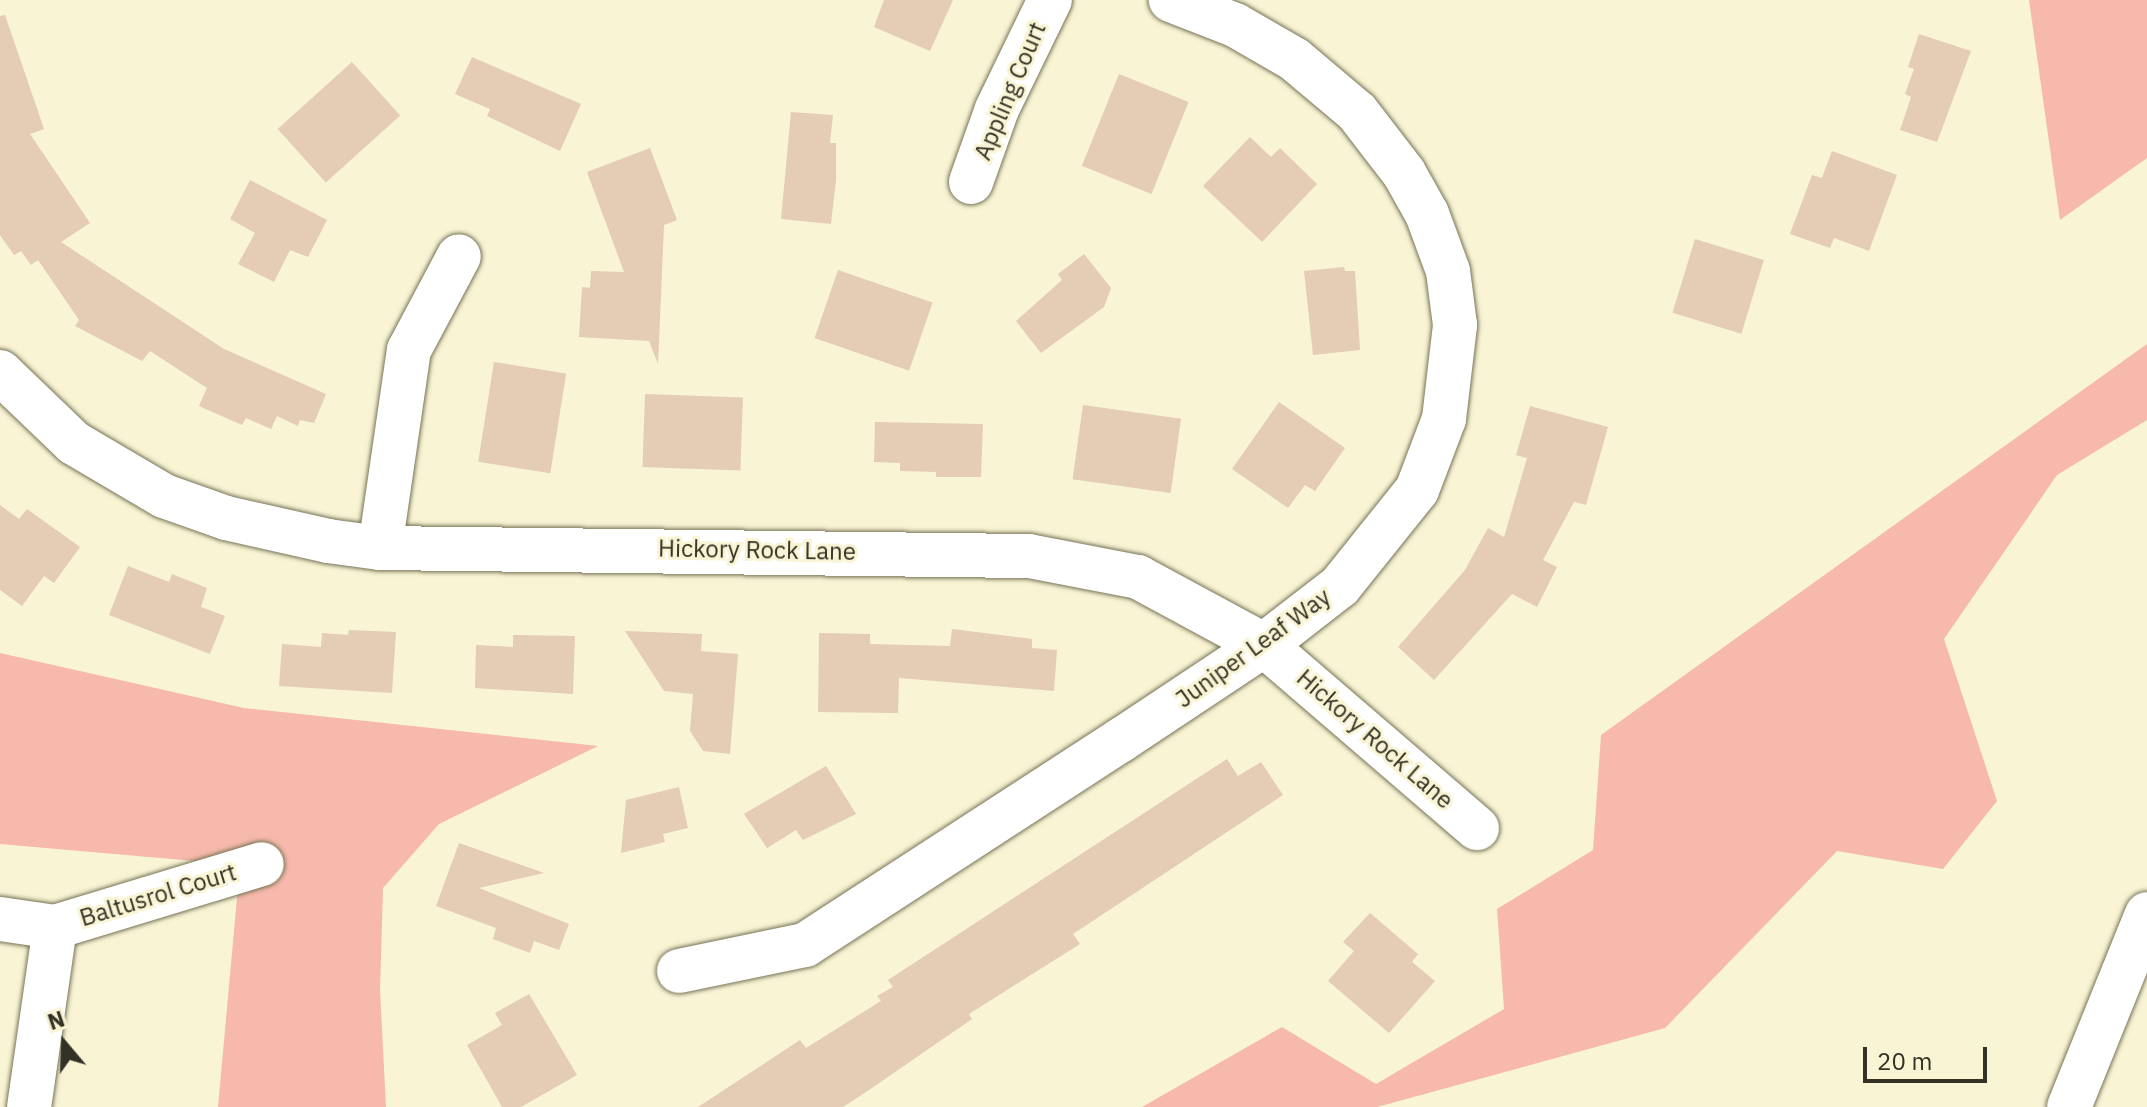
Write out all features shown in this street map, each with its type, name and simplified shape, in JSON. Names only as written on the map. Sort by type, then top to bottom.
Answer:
[{"type":"street","name":"Appling Court","points":[[971,182],[997,109],[1050,0]]},
{"type":"street","name":"Juniper Leaf Way","points":[[679,971],[805,945],[1264,645],[1340,586],[1417,490],[1444,419],[1453,364],[1455,325],[1448,271],[1404,173],[1357,112],[1294,59],[1235,25],[1171,0]]},
{"type":"street","points":[[380,548],[409,350],[459,256]]},
{"type":"street","name":"Hickory Rock Lane","points":[[0,372],[74,443],[164,496],[226,518],[380,548],[1029,556],[1138,577],[1264,645],[1477,828]]},
{"type":"street","name":"Baltusrol Court","points":[[55,927],[262,864]]},
{"type":"street","points":[[2069,1107],[2147,914]]},
{"type":"street","points":[[0,919],[55,927],[29,1107]]},
{"type":"shaded area","points":[[2029,0],[2147,0],[2147,158],[2060,220]]},
{"type":"shaded area","points":[[2147,344],[2147,420],[2057,475],[1944,639],[1997,801],[1943,869],[1837,851],[1665,1028],[1377,1107],[1142,1107],[1282,1027],[1376,1084],[1504,1009],[1497,909],[1593,850],[1601,735]]},
{"type":"shaded area","points":[[0,653],[244,708],[598,746],[439,824],[383,888],[380,990],[386,1107],[218,1107],[240,865],[0,844]]},
{"type":"building","points":[[884,0],[953,0],[930,51],[874,27]]},
{"type":"building","points":[[5,15],[44,129],[30,134],[90,223],[61,242],[224,349],[326,394],[314,423],[300,420],[298,426],[277,416],[271,429],[246,418],[242,425],[199,406],[207,388],[150,351],[142,361],[75,326],[79,320],[38,260],[31,265],[21,251],[14,255],[0,235],[0,16]]},
{"type":"building","points":[[1919,34],[1971,51],[1937,142],[1900,130],[1911,97],[1905,94],[1914,69],[1908,67]]},
{"type":"building","points":[[472,57],[581,104],[560,151],[487,116],[490,109],[455,94]]},
{"type":"building","points":[[352,62],[400,116],[326,182],[278,129]]},
{"type":"building","points":[[1119,74],[1189,102],[1151,194],[1082,166]]},
{"type":"building","points":[[791,112],[833,115],[830,143],[836,143],[836,180],[831,224],[781,219]]},
{"type":"building","points":[[1250,137],[1271,157],[1280,148],[1317,184],[1262,242],[1203,186]]},
{"type":"building","points":[[650,148],[677,220],[664,225],[658,364],[649,341],[579,337],[582,287],[590,288],[591,271],[624,272],[587,172]]},
{"type":"building","points":[[1832,151],[1897,175],[1869,251],[1834,238],[1830,248],[1790,234],[1812,175],[1822,178]]},
{"type":"building","points":[[250,180],[327,220],[308,257],[290,250],[274,282],[238,264],[255,233],[230,219]]},
{"type":"building","points":[[1695,239],[1764,260],[1741,334],[1672,313]]},
{"type":"building","points":[[1084,254],[1111,288],[1104,307],[1041,353],[1016,321],[1062,280],[1058,274]]},
{"type":"building","points":[[1344,267],[1345,271],[1355,271],[1360,350],[1313,355],[1304,271]]},
{"type":"building","points":[[838,270],[933,303],[909,371],[815,338]]},
{"type":"building","points":[[494,362],[566,373],[550,473],[478,462]]},
{"type":"building","points":[[645,394],[743,397],[740,470],[642,467]]},
{"type":"building","points":[[1279,402],[1345,448],[1315,491],[1305,485],[1288,508],[1232,469]]},
{"type":"building","points":[[1083,405],[1181,419],[1171,493],[1073,479]]},
{"type":"building","points":[[1530,406],[1608,427],[1586,505],[1574,502],[1543,560],[1557,567],[1537,607],[1512,594],[1434,680],[1398,647],[1465,570],[1488,528],[1504,537],[1527,458],[1516,455]]},
{"type":"building","points":[[875,422],[983,424],[981,477],[936,477],[936,472],[900,471],[900,463],[874,462]]},
{"type":"building","points":[[0,505],[19,519],[27,509],[80,547],[54,583],[44,576],[22,606],[0,590]]},
{"type":"building","points":[[128,566],[169,582],[172,574],[207,588],[201,607],[225,616],[210,654],[109,615]]},
{"type":"building","points":[[952,629],[1032,639],[1032,648],[1057,650],[1054,691],[899,678],[898,713],[818,712],[819,633],[870,634],[870,644],[950,646]]},
{"type":"building","points":[[349,630],[396,632],[392,693],[279,686],[282,644],[321,647],[322,633],[348,635]]},
{"type":"building","points":[[625,631],[702,634],[701,651],[738,654],[730,754],[703,751],[690,731],[693,694],[664,691]]},
{"type":"building","points":[[513,635],[575,636],[573,694],[475,688],[476,645],[513,647]]},
{"type":"building","points":[[1227,759],[1238,776],[1261,762],[1283,795],[1073,934],[1080,944],[969,1014],[972,1019],[869,1090],[843,1107],[698,1107],[800,1040],[806,1048],[881,1001],[877,996],[893,987],[888,980]]},
{"type":"building","points":[[826,766],[856,814],[803,840],[796,830],[767,848],[744,814]]},
{"type":"building","points":[[679,787],[688,828],[663,834],[665,842],[621,853],[626,800]]},
{"type":"building","points":[[459,843],[544,873],[479,888],[569,924],[559,950],[534,941],[530,953],[493,939],[496,928],[436,906]]},
{"type":"building","points":[[1370,913],[1418,954],[1412,962],[1435,981],[1389,1033],[1328,981],[1354,951],[1343,942]]},
{"type":"building","points":[[529,994],[577,1075],[521,1107],[502,1107],[467,1045],[502,1025],[495,1013]]}]
